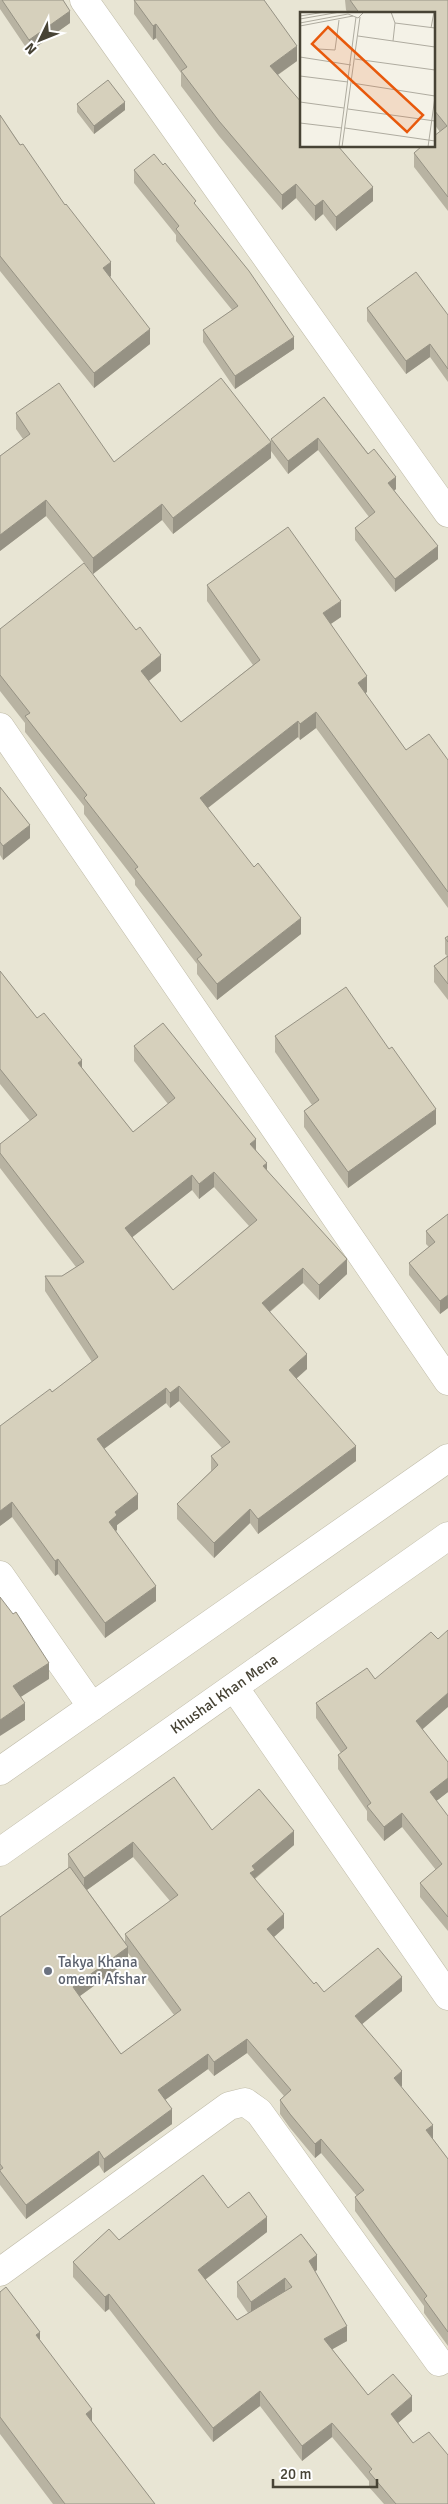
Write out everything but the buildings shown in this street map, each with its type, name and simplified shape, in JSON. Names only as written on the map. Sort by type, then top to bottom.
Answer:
[{"type":"street","points":[[84,0],[448,513]]},
{"type":"street","points":[[0,727],[448,1381]]},
{"type":"street","points":[[0,1771],[448,1458]]},
{"type":"street","name":"Khushal Khan Mena","points":[[0,1852],[448,1536]]},
{"type":"street","points":[[0,1575],[92,1707]]},
{"type":"street","points":[[234,1687],[448,1996]]},
{"type":"street","points":[[0,2272],[229,2106],[244,2102],[259,2112],[439,2362]]},
{"type":"shaded area","points":[[0,0],[448,0],[448,2504],[0,2504]]},
{"type":"place","name":"Takya Khana omemi Afshar","points":[[48,1971]]}]
